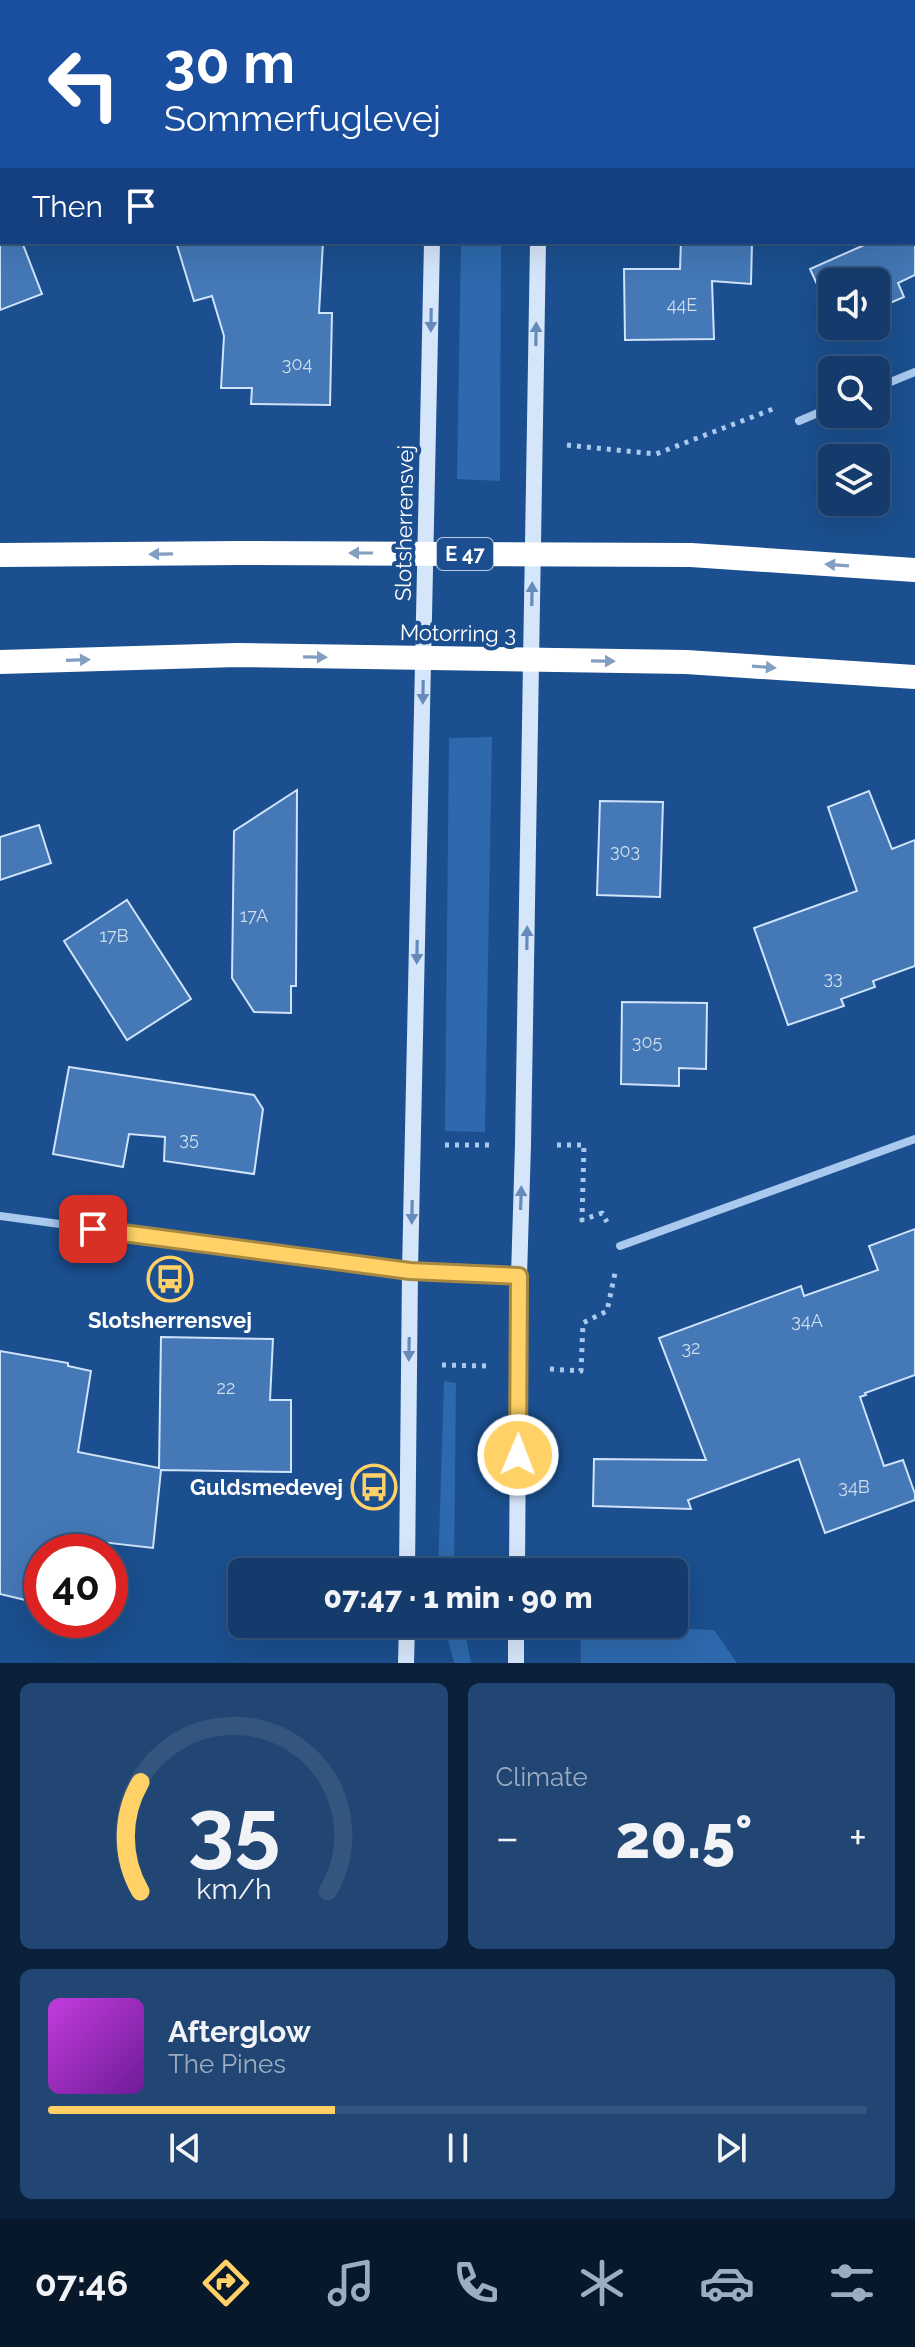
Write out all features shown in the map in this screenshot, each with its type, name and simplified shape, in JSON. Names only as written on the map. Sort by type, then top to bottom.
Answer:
[{"type":"highway","name":"E 47","points":[[0,555],[691,555],[915,570]]},
{"type":"highway","name":"Motorring 3","points":[[0,662],[237,655],[686,662],[915,677]]},
{"type":"street","name":"Slotsherrensvej","points":[[407,1558],[410,1271],[432,244]]},
{"type":"street","points":[[517,1558],[519,1276],[538,244]]},
{"type":"street","points":[[890,382],[915,372]]},
{"type":"street","points":[[799,421],[818,413]]},
{"type":"street","points":[[620,1246],[915,1139]]},
{"type":"street","points":[[0,1216],[410,1271],[519,1276]]},
{"type":"street","points":[[406,1663],[407,1638]]},
{"type":"street","points":[[516,1638],[516,1663]]},
{"type":"path","points":[[535,442],[656,454],[774,408],[799,421]]},
{"type":"shaded area","points":[[461,244],[501,244],[500,481],[457,479]]},
{"type":"shaded area","points":[[492,737],[485,1132],[445,1131],[449,738]]},
{"type":"shaded area","points":[[444,1381],[456,1383],[454,1558],[438,1558]]},
{"type":"shaded area","points":[[688,1629],[714,1630],[737,1663],[581,1663],[580,1638],[688,1638]]},
{"type":"shaded area","points":[[448,1638],[466,1638],[471,1663],[454,1663]]},
{"type":"building","points":[[0,244],[23,244],[42,294],[0,310]]},
{"type":"building","points":[[177,244],[323,244],[319,313],[332,313],[330,405],[251,404],[252,388],[221,388],[224,336],[212,296],[194,301]]},
{"type":"building","points":[[681,244],[752,244],[751,284],[712,281],[714,339],[625,340],[624,269],[680,269]]},
{"type":"building","points":[[866,244],[915,244],[915,275],[898,283],[904,297],[890,303],[890,268],[818,268],[818,286],[810,269]]},
{"type":"building","points":[[297,790],[296,986],[291,986],[291,1013],[254,1012],[232,978],[234,831]]},
{"type":"building","points":[[869,791],[892,849],[915,840],[915,966],[873,981],[875,987],[841,999],[844,1006],[788,1025],[754,928],[857,891],[828,807]]},
{"type":"building","points":[[600,801],[663,802],[660,897],[597,895]]},
{"type":"building","points":[[39,825],[51,863],[0,880],[0,837]]},
{"type":"building","points":[[127,900],[191,999],[127,1040],[64,941]]},
{"type":"building","points":[[622,1002],[707,1003],[706,1069],[679,1068],[679,1086],[621,1084]]},
{"type":"building","points":[[69,1067],[254,1095],[263,1109],[254,1174],[164,1161],[165,1137],[129,1134],[123,1167],[53,1154]]},
{"type":"building","points":[[915,1229],[915,1375],[860,1397],[884,1466],[903,1460],[915,1500],[825,1533],[799,1459],[688,1500],[691,1509],[593,1506],[594,1459],[706,1460],[659,1338],[801,1286],[804,1296],[878,1270],[869,1246]]},
{"type":"building","points":[[161,1337],[273,1339],[270,1400],[291,1400],[291,1472],[161,1470],[153,1548],[128,1545],[128,1534],[24,1534],[24,1600],[0,1594],[0,1351],[68,1363],[68,1366],[91,1371],[78,1452],[159,1468]]},
{"type":"place","name":"Slotsherrensvej","points":[[170,1279]]},
{"type":"place","name":"Guldsmedevej","points":[[374,1487]]},
{"type":"route","points":[[93,1229],[410,1271],[519,1276],[518,1455]]}]
